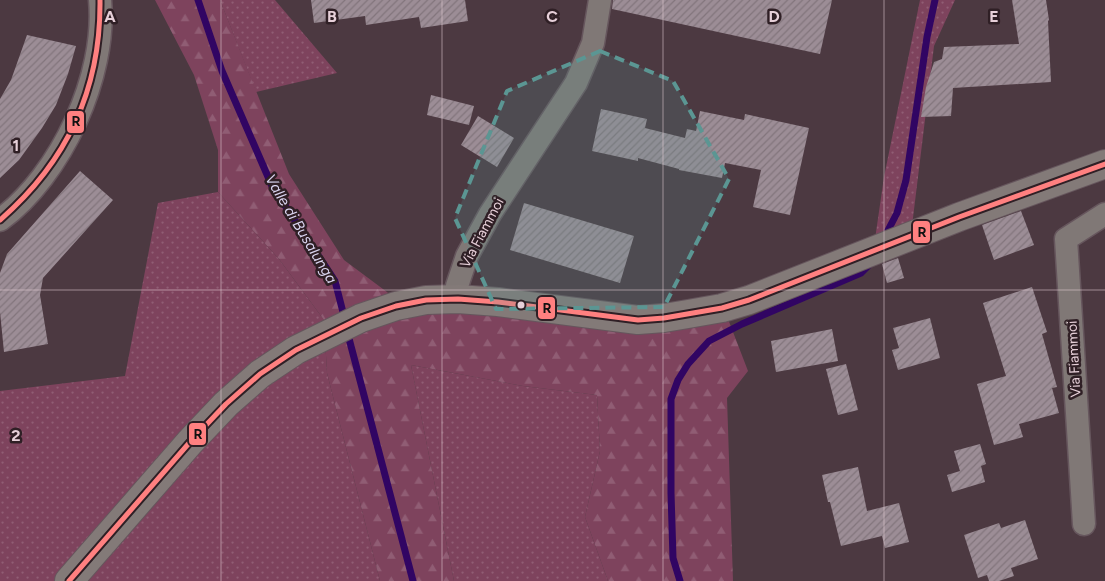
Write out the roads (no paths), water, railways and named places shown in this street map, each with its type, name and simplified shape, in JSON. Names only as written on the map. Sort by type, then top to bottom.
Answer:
[{"type":"street","points":[[0,220],[35,186],[52,164],[70,131],[85,97],[96,57],[102,20],[100,0]]},
{"type":"street","name":"Via Fiammoi","points":[[458,299],[456,286],[467,256],[490,214],[576,83],[594,43],[600,0]]},
{"type":"street","points":[[69,581],[190,442],[226,404],[260,374],[296,350],[361,318],[396,306],[426,300],[458,299],[537,306],[638,320],[664,318],[722,308],[749,300],[959,217],[1104,167]]},
{"type":"street","name":"Via Fiammoi","points":[[1084,524],[1066,239],[1105,214]]},
{"type":"waterway","name":"Valle di Busalunga","points":[[198,0],[222,71],[272,186],[335,281],[345,320]]},
{"type":"waterway","points":[[884,238],[897,213],[906,180],[927,37],[935,0]]},
{"type":"waterway","points":[[680,581],[673,558],[671,493],[671,399],[678,380],[688,364],[709,341],[742,324],[861,273],[873,261]]},
{"type":"waterway","name":"Valle di Busalunga","points":[[347,331],[413,581]]}]
